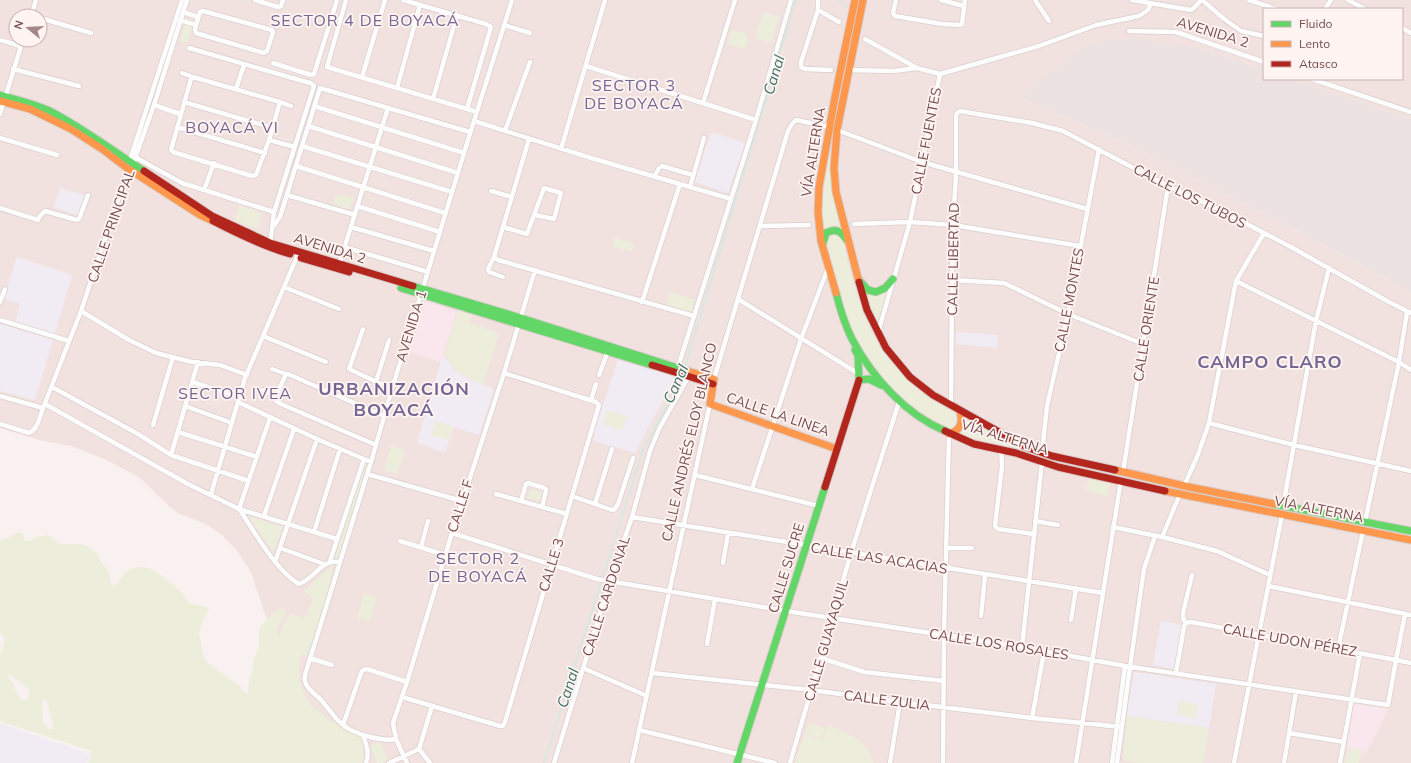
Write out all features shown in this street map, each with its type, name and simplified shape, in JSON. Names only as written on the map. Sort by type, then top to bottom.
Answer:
[{"type":"main road","name":"VÍA ALTERNA","points":[[855,0],[829,128],[819,186],[819,229],[842,316],[852,339],[869,366],[898,402],[924,420],[949,434],[974,444],[1001,449],[1058,467],[1180,494],[1411,540]]},
{"type":"main road","name":"VÍA ALTERNA","points":[[863,0],[837,130],[834,168],[836,192],[867,310],[878,334],[894,359],[910,377],[933,395],[951,406],[1026,447],[1062,459],[1184,486],[1411,531]]},
{"type":"main road","name":"AVENIDA 2","points":[[2,99],[29,103],[70,122],[130,165],[212,216],[270,246],[678,369]]},
{"type":"main road","points":[[824,249],[823,240],[826,233],[832,230],[838,230],[843,234],[849,243]]},
{"type":"main road","points":[[857,276],[863,286],[876,292],[882,291],[893,279]]},
{"type":"main road","name":"AVENIDA 2","points":[[520,321],[608,351],[678,369]]},
{"type":"main road","points":[[852,339],[858,356],[859,377],[873,379],[890,391]]},
{"type":"main road","points":[[678,369],[687,374],[714,381]]},
{"type":"main road","name":"CALLE SUCRE","points":[[737,763],[859,377]]},
{"type":"main road","name":"CALLE ANDRÉS ELOY BLANCO","points":[[710,404],[714,381]]},
{"type":"main road","name":"CALLE LA LINEA","points":[[710,404],[837,449]]},
{"type":"main road","points":[[949,434],[957,431],[962,425],[960,411]]},
{"type":"street","points":[[182,0],[130,165],[274,212]]},
{"type":"street","name":"CALLE PRINCIPAL","points":[[0,424],[29,433],[36,427],[81,311],[130,165],[154,105],[187,0]]},
{"type":"street","points":[[255,0],[278,7],[281,6],[283,0]]},
{"type":"street","points":[[273,63],[311,75],[314,74],[337,0]]},
{"type":"street","points":[[346,0],[327,67],[477,112]]},
{"type":"street","points":[[362,78],[385,0]]},
{"type":"street","points":[[403,0],[457,15],[491,27],[467,109]]},
{"type":"street","name":"AVENIDA 1","points":[[343,725],[322,701],[306,686],[304,675],[371,462],[470,132],[512,0]]},
{"type":"street","points":[[561,149],[605,0]]},
{"type":"street","points":[[703,103],[735,0]]},
{"type":"street","points":[[678,369],[756,120],[791,0]]},
{"type":"street","points":[[818,0],[818,10],[801,62],[801,67],[805,69],[831,70]]},
{"type":"street","points":[[896,0],[893,12],[895,16],[942,24],[959,25],[962,24],[965,0]]},
{"type":"street","points":[[941,0],[964,6]]},
{"type":"street","points":[[1035,0],[1049,21]]},
{"type":"street","points":[[1132,0],[1191,10],[1201,0],[1241,31],[1263,36]]},
{"type":"street","points":[[1249,0],[1273,8]]},
{"type":"street","points":[[1348,0],[1362,8]]},
{"type":"street","name":"CALLE FUENTES","points":[[878,334],[910,222],[940,74],[1039,46],[1096,25],[1139,16],[1148,10],[1151,3]]},
{"type":"street","points":[[397,88],[420,5]]},
{"type":"street","points":[[818,10],[839,22]]},
{"type":"street","points":[[203,11],[270,28],[273,32],[267,51],[264,53],[196,33],[196,25],[200,12],[203,11]]},
{"type":"street","points":[[183,12],[198,17]]},
{"type":"street","points":[[433,99],[457,15]]},
{"type":"street","points":[[48,20],[91,33]]},
{"type":"street","points":[[180,20],[196,25]]},
{"type":"street","points":[[504,25],[530,33]]},
{"type":"street","name":"AVENIDA 2","points":[[1129,31],[1176,32],[1263,62]]},
{"type":"street","points":[[865,39],[917,68],[940,74]]},
{"type":"street","points":[[0,114],[2,99],[14,69],[19,48]]},
{"type":"street","points":[[189,48],[311,83],[314,86],[274,212],[270,246]]},
{"type":"street","points":[[505,131],[530,62]]},
{"type":"street","points":[[236,88],[244,65]]},
{"type":"street","points":[[586,66],[756,120]]},
{"type":"street","points":[[849,70],[893,71],[917,68]]},
{"type":"street","points":[[14,69],[79,86]]},
{"type":"street","points":[[182,73],[236,88],[291,106]]},
{"type":"street","points":[[193,77],[191,79],[180,114],[171,150],[173,152],[214,163],[252,176],[256,175],[265,153],[280,102]]},
{"type":"street","points":[[1315,80],[1411,112]]},
{"type":"street","points":[[272,228],[280,217],[320,88],[470,132]]},
{"type":"street","points":[[184,102],[272,128]]},
{"type":"street","points":[[154,105],[180,114]]},
{"type":"street","points":[[314,106],[464,153]]},
{"type":"street","points":[[339,267],[388,108]]},
{"type":"street","name":"CALLE LOS TUBOS","points":[[957,113],[960,111],[1032,123],[1063,131],[1168,186],[1216,208],[1291,247],[1409,313]]},
{"type":"street","name":"CALLE LIBERTAD","points":[[951,406],[953,225],[957,113]]},
{"type":"street","name":"CALLE ANDRÉS ELOY BLANCO","points":[[714,381],[788,131],[796,120],[829,128]]},
{"type":"street","points":[[474,121],[561,149],[731,199]]},
{"type":"street","points":[[308,126],[458,172]]},
{"type":"street","points":[[177,127],[265,153]]},
{"type":"street","points":[[837,130],[922,162],[1087,209]]},
{"type":"street","points":[[0,138],[57,155]]},
{"type":"street","points":[[690,187],[704,138]]},
{"type":"street","points":[[503,277],[489,272],[488,269],[494,257],[529,139]]},
{"type":"street","points":[[269,140],[295,147]]},
{"type":"street","points":[[302,146],[452,192]]},
{"type":"street","name":"CALLE MONTES","points":[[1042,452],[1047,406],[1068,314],[1098,149]]},
{"type":"street","points":[[204,190],[214,163]]},
{"type":"street","points":[[296,166],[446,213]]},
{"type":"street","points":[[654,177],[659,168],[662,166],[693,175]]},
{"type":"street","points":[[642,302],[680,184]]},
{"type":"street","name":"CALLE ORIENTE","points":[[1123,472],[1168,186]]},
{"type":"street","points":[[503,227],[527,234],[544,188],[561,193],[554,219],[535,215]]},
{"type":"street","points":[[491,191],[512,197]]},
{"type":"street","points":[[0,208],[38,220],[45,211],[77,220],[79,219],[88,195]]},
{"type":"street","points":[[287,195],[355,215]]},
{"type":"street","points":[[357,206],[440,232]]},
{"type":"street","points":[[854,224],[910,222],[953,225],[1080,246]]},
{"type":"street","points":[[760,226],[809,225]]},
{"type":"street","points":[[351,227],[434,251]]},
{"type":"street","points":[[1184,486],[1197,457],[1209,423],[1236,281],[1264,233]]},
{"type":"street","points":[[344,247],[428,272]]},
{"type":"street","points":[[211,494],[247,375],[298,254]]},
{"type":"street","points":[[494,257],[498,260],[694,316]]},
{"type":"street","points":[[752,489],[801,339],[828,266]]},
{"type":"street","points":[[1283,506],[1316,321],[1328,268]]},
{"type":"street","name":"CALLE F","points":[[407,763],[396,739],[393,723],[407,682],[462,500],[504,373],[535,270]]},
{"type":"street","points":[[952,280],[1004,283],[1068,314],[1138,342],[1143,342]]},
{"type":"street","points":[[1236,281],[1399,362],[1411,370]]},
{"type":"street","points":[[284,288],[339,309]]},
{"type":"street","points":[[0,302],[4,289]]},
{"type":"street","points":[[738,299],[859,377]]},
{"type":"street","points":[[81,311],[130,340],[156,353],[220,365],[247,375]]},
{"type":"street","points":[[1365,522],[1409,313]]},
{"type":"street","points":[[0,320],[69,341]]},
{"type":"street","points":[[363,329],[349,369],[392,389]]},
{"type":"street","points":[[263,336],[326,362]]},
{"type":"street","points":[[376,382],[389,340]]},
{"type":"street","points":[[599,376],[608,351]]},
{"type":"street","points":[[153,425],[172,357]]},
{"type":"street","points":[[171,455],[198,362]]},
{"type":"street","points":[[272,369],[288,374],[384,416]]},
{"type":"street","points":[[504,373],[591,400],[596,384]]},
{"type":"street","points":[[286,374],[276,396],[276,401],[376,445]]},
{"type":"street","name":"CALLE CARDONAL","points":[[554,763],[608,581],[632,517],[650,451],[660,427],[687,374]]},
{"type":"street","points":[[192,382],[239,400],[270,418],[317,440],[371,462]]},
{"type":"street","points":[[52,387],[138,434],[171,455],[249,481]]},
{"type":"street","points":[[262,390],[276,396]]},
{"type":"street","points":[[0,396],[44,406],[188,484],[239,509],[337,539]]},
{"type":"street","name":"CALLE 3","points":[[432,706],[503,726],[599,405],[591,400]]},
{"type":"street","name":"CALLE GUAYAQUIL","points":[[790,763],[851,553],[898,402]]},
{"type":"street","name":"CALLE ANDRÉS ELOY BLANCO","points":[[632,763],[710,404]]},
{"type":"street","points":[[185,406],[232,423]]},
{"type":"street","points":[[239,509],[270,418]]},
{"type":"street","points":[[1209,423],[1411,472]]},
{"type":"street","points":[[264,516],[294,429]]},
{"type":"street","points":[[178,432],[257,457]]},
{"type":"street","points":[[943,763],[944,635],[949,434]]},
{"type":"street","points":[[275,562],[317,440]]},
{"type":"street","points":[[314,532],[340,449]]},
{"type":"street","points":[[595,504],[612,449]]},
{"type":"street","points":[[1001,449],[1002,466],[995,526],[998,529],[1034,534]]},
{"type":"street","points":[[572,496],[612,510],[615,509],[633,458]]},
{"type":"street","points":[[330,562],[364,459]]},
{"type":"street","points":[[1022,648],[1042,462]]},
{"type":"street","points":[[367,474],[462,500]]},
{"type":"street","points":[[694,474],[819,506]]},
{"type":"street","points":[[1076,763],[1121,480]]},
{"type":"street","points":[[520,501],[526,484],[528,483],[546,489],[542,507]]},
{"type":"street","points":[[496,494],[567,514]]},
{"type":"street","points":[[1162,537],[1180,494]]},
{"type":"street","points":[[239,509],[275,562],[290,579],[299,584],[306,582],[324,564],[330,562],[340,562]]},
{"type":"street","points":[[1234,763],[1282,515]]},
{"type":"street","name":"CALLE LAS ACACIAS","points":[[632,517],[946,569],[1103,593]]},
{"type":"street","points":[[421,548],[428,521]]},
{"type":"street","points":[[1035,521],[1058,525]]},
{"type":"street","points":[[1113,528],[1162,537],[1217,551],[1270,575]]},
{"type":"street","points":[[1338,649],[1363,531]]},
{"type":"street","name":"CALLE LOS ROSALES","points":[[452,533],[597,579],[786,611],[1093,659],[1127,666],[1388,705],[1396,660]]},
{"type":"street","points":[[723,563],[728,533]]},
{"type":"street","points":[[1118,763],[1120,726],[1127,666],[1144,569],[1155,536]]},
{"type":"street","points":[[400,541],[445,555]]},
{"type":"street","points":[[280,548],[324,564]]},
{"type":"street","points":[[946,548],[972,548]]},
{"type":"street","points":[[981,616],[985,575]]},
{"type":"street","points":[[1176,673],[1186,623],[1183,618],[1183,613],[1192,576]]},
{"type":"street","points":[[1268,586],[1411,615]]},
{"type":"street","points":[[1071,620],[1076,588]]},
{"type":"street","points":[[707,644],[716,599]]},
{"type":"street","points":[[1396,660],[1405,614]]},
{"type":"street","name":"CALLE UDON PÉREZ","points":[[1186,623],[1191,622],[1411,663]]},
{"type":"street","points":[[1032,718],[1044,652]]},
{"type":"street","points":[[1340,763],[1360,653]]},
{"type":"street","points":[[310,658],[332,665]]},
{"type":"street","points":[[821,658],[864,672],[944,681]]},
{"type":"street","points":[[583,668],[647,696]]},
{"type":"street","points":[[396,739],[386,740],[363,735],[343,725],[360,673],[363,670],[367,669],[407,682]]},
{"type":"street","name":"CALLE ZULIA","points":[[652,672],[811,690],[1032,718],[1120,726]]},
{"type":"street","points":[[1284,763],[1296,692]]},
{"type":"street","points":[[389,763],[419,749],[432,706],[402,697]]},
{"type":"street","points":[[890,763],[900,702]]},
{"type":"street","points":[[1112,763],[1120,726]]},
{"type":"street","points":[[639,730],[775,763]]},
{"type":"street","points":[[1289,733],[1344,742]]},
{"type":"street","points":[[363,735],[367,748],[368,759],[366,763]]},
{"type":"street","points":[[419,749],[430,763]]},
{"type":"shaded area","points":[[0,0],[1411,0],[1411,119],[1295,80],[1403,80],[1403,8],[1263,8],[1263,69],[1201,48],[1019,97],[1119,140],[1280,221],[1393,282],[1411,294],[1411,763],[360,763],[366,749],[361,735],[340,728],[304,706],[292,682],[301,655],[275,634],[268,623],[251,572],[238,552],[222,535],[204,523],[180,514],[171,508],[140,478],[107,460],[71,446],[39,440],[0,428]]},
{"type":"shaded area","points":[[1107,39],[1142,40],[1201,48],[1263,69],[1263,80],[1295,80],[1411,119],[1411,294],[1393,282],[1280,221],[1119,140],[1019,97],[1082,49]]},
{"type":"shaded area","points":[[711,132],[745,143],[728,193],[695,182]]},
{"type":"shaded area","points":[[60,188],[86,196],[80,216],[53,207]]},
{"type":"shaded area","points":[[17,257],[72,275],[55,334],[16,321],[20,304],[4,299]]},
{"type":"shaded area","points":[[426,301],[457,312],[441,362],[409,352]]},
{"type":"shaded area","points":[[0,324],[53,340],[35,400],[0,391]]},
{"type":"shaded area","points":[[957,332],[998,335],[997,348],[956,344]]},
{"type":"shaded area","points":[[443,354],[456,371],[494,389],[479,435],[454,427],[445,453],[417,443]]},
{"type":"shaded area","points":[[618,360],[675,377],[635,453],[593,441],[595,435],[594,433]]},
{"type":"shaded area","points":[[1161,621],[1182,625],[1174,669],[1153,665]]},
{"type":"shaded area","points":[[1134,672],[1216,684],[1209,728],[1127,716]]},
{"type":"shaded area","points":[[1354,704],[1388,709],[1366,752],[1347,747]]},
{"type":"shaded area","points":[[0,723],[90,754],[87,763],[0,763]]},
{"type":"green space","points":[[764,12],[779,17],[771,43],[755,37]]},
{"type":"green space","points":[[185,24],[192,26],[187,43],[180,41]]},
{"type":"green space","points":[[731,30],[746,33],[748,40],[746,49],[727,44]]},
{"type":"green space","points":[[831,138],[829,157],[831,188],[842,228],[833,225],[822,231],[820,195]]},
{"type":"green space","points":[[337,194],[353,198],[349,209],[333,204]]},
{"type":"green space","points":[[239,205],[262,213],[257,228],[235,220]]},
{"type":"green space","points":[[833,232],[842,238],[859,301],[878,344],[902,375],[911,384],[930,399],[957,414],[958,425],[955,427],[950,429],[922,413],[905,401],[882,378],[863,351],[849,323],[838,291],[826,239]]},
{"type":"green space","points":[[615,238],[634,243],[632,252],[613,246]]},
{"type":"green space","points":[[887,289],[877,329],[864,291]]},
{"type":"green space","points":[[670,292],[695,300],[691,313],[666,305]]},
{"type":"green space","points":[[458,311],[472,315],[470,322],[458,319],[496,332],[498,338],[483,384],[456,370],[445,354]]},
{"type":"green space","points":[[607,410],[627,416],[622,431],[603,424]]},
{"type":"green space","points":[[966,416],[1020,445],[1019,448],[958,434],[965,426]]},
{"type":"green space","points":[[435,421],[453,426],[449,440],[431,435]]},
{"type":"green space","points":[[391,446],[405,450],[397,474],[384,470]]},
{"type":"green space","points":[[365,463],[368,464],[338,558],[335,557]]},
{"type":"green space","points":[[1089,478],[1110,484],[1107,496],[1086,490]]},
{"type":"green space","points":[[530,489],[542,493],[540,501],[528,498]]},
{"type":"green space","points":[[248,516],[282,527],[274,553]]},
{"type":"green space","points":[[19,532],[23,533],[25,541],[30,541],[45,535],[50,536],[60,544],[80,544],[87,546],[97,553],[100,561],[109,573],[111,584],[114,586],[128,570],[143,567],[162,576],[179,590],[189,602],[207,607],[209,609],[203,620],[199,633],[204,658],[208,664],[240,686],[245,693],[248,694],[249,681],[259,646],[260,628],[275,611],[282,608],[286,613],[278,627],[277,635],[279,637],[290,613],[304,619],[313,599],[304,591],[333,565],[326,600],[307,656],[300,653],[299,680],[307,700],[312,706],[328,720],[340,724],[360,736],[366,752],[360,763],[88,763],[92,751],[0,721],[0,654],[4,638],[0,633],[0,540]],"holes":[[[8,675],[12,676],[29,689],[27,699],[23,700],[20,698]],[[44,699],[47,701],[54,728],[50,730],[43,722],[42,702]]]},
{"type":"green space","points":[[364,593],[377,597],[370,621],[357,617]]},
{"type":"green space","points":[[1179,701],[1198,704],[1196,718],[1176,714]]},
{"type":"green space","points":[[1127,716],[1209,728],[1203,763],[1139,763],[1123,760]]},
{"type":"green space","points":[[809,723],[825,728],[822,738],[805,733]]},
{"type":"green space","points":[[828,726],[851,735],[861,742],[874,763],[795,763],[804,734],[823,740]]},
{"type":"green space","points":[[380,741],[388,760],[382,763],[377,763],[370,746]]},
{"type":"green space","points":[[1348,748],[1362,750],[1359,763],[1345,763]]},
{"type":"waterway","name":"Canal","points":[[685,367],[796,0]]},
{"type":"waterway","points":[[839,0],[847,7]]},
{"type":"waterway","name":"Canal","points":[[544,763],[643,450],[682,377]]},
{"type":"traffic: fast","points":[[0,95],[50,111],[86,132],[144,171]]},
{"type":"traffic: fast","points":[[823,243],[826,233],[833,231],[838,231],[843,234],[847,240]]},
{"type":"traffic: fast","points":[[859,280],[868,290],[876,292],[885,288],[893,279]]},
{"type":"traffic: fast","points":[[413,286],[521,318],[681,369]]},
{"type":"traffic: fast","points":[[401,288],[652,365]]},
{"type":"traffic: fast","points":[[836,293],[847,328],[869,367],[891,393],[916,415],[945,431]]},
{"type":"traffic: fast","points":[[855,350],[858,355],[859,380],[869,379],[881,385]]},
{"type":"traffic: fast","points":[[737,763],[825,487]]},
{"type":"traffic: fast","points":[[1274,504],[1411,531]]},
{"type":"traffic: slow","points":[[836,293],[821,241],[818,212],[819,187],[835,97],[855,0]]},
{"type":"traffic: slow","points":[[859,282],[836,192],[834,168],[837,130],[863,0]]},
{"type":"traffic: slow","points":[[0,101],[30,109],[71,129],[102,149],[127,168],[200,215],[213,221]]},
{"type":"traffic: slow","points":[[681,369],[714,379],[710,404],[837,449]]},
{"type":"traffic: slow","points":[[949,434],[960,426],[960,411]]},
{"type":"traffic: slow","points":[[1115,470],[1274,504]]},
{"type":"traffic: slow","points":[[1165,491],[1411,540]]},
{"type":"traffic: jam","points":[[144,171],[212,216],[270,243],[413,286]]},
{"type":"traffic: jam","points":[[213,221],[232,231],[290,254]]},
{"type":"traffic: jam","points":[[301,258],[349,272]]},
{"type":"traffic: jam","points":[[859,282],[867,310],[886,348],[910,377],[933,395],[1026,447],[1052,456],[1115,470]]},
{"type":"traffic: jam","points":[[652,365],[713,384]]},
{"type":"traffic: jam","points":[[825,487],[859,380]]},
{"type":"traffic: jam","points":[[945,431],[974,444],[1016,453],[1058,467],[1165,491]]},
{"type":"district","name":"SECTOR 4 DE BOYACÁ","points":[[365,20]]},
{"type":"district","name":"SECTOR 3 DE BOYACÁ","points":[[634,94]]},
{"type":"district","name":"BOYACÁ VI","points":[[232,127]]},
{"type":"district","name":"CAMPO CLARO","points":[[1270,362]]},
{"type":"district","name":"SECTOR IVEA","points":[[235,393]]},
{"type":"district","name":"URBANIZACIÓN BOYACÁ","points":[[394,399]]},
{"type":"district","name":"SECTOR 2 DE BOYACÁ","points":[[478,567]]}]
